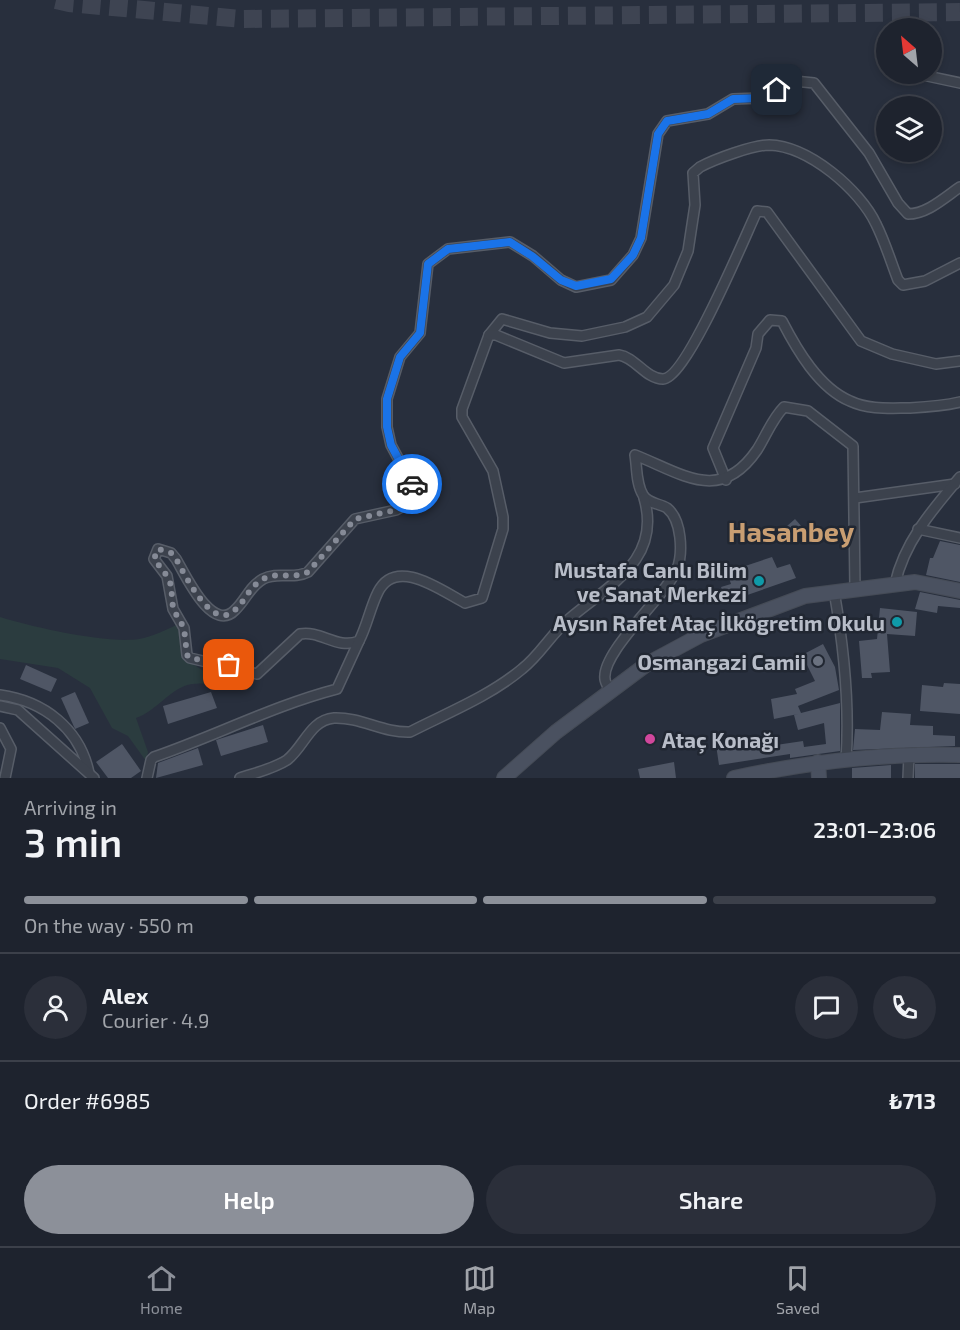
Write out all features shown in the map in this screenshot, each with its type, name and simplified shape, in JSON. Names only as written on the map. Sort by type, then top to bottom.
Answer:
[{"type":"main road","points":[[504,778],[556,732],[647,664],[701,635],[805,596],[834,591],[915,582],[960,591]]},
{"type":"main road","points":[[734,778],[818,762],[909,755],[960,755]]},
{"type":"main road","points":[[818,762],[819,778]]},
{"type":"street","points":[[942,79],[960,83]]},
{"type":"street","points":[[359,641],[343,645],[308,633],[300,634],[256,674],[190,658],[185,650],[182,623],[172,604],[171,585],[156,563],[155,553],[158,549],[171,553],[205,605],[221,616],[228,615],[264,578],[276,575],[299,577],[308,572],[355,519],[396,510],[416,499],[414,488],[391,445],[387,427],[387,399],[400,357],[420,333],[428,264],[435,256],[448,249],[510,242],[532,256],[561,280],[576,286],[611,279],[633,255],[641,238],[658,134],[667,121],[708,114],[733,99],[761,98],[794,81],[814,83],[869,153],[898,203],[908,214],[918,214],[926,210],[960,187]]},
{"type":"street","points":[[147,778],[151,760],[154,757],[200,742],[303,698],[337,689],[379,590],[398,576],[414,577],[465,603],[476,602],[485,592],[502,529],[503,517],[493,471],[462,417],[462,409],[489,335],[502,319],[550,333],[582,336],[625,327],[647,317],[674,285],[688,251],[695,205],[693,173],[709,162],[768,145],[800,155],[841,178],[876,222],[897,280],[903,285],[925,281],[960,264]]},
{"type":"street","points":[[489,335],[496,335],[564,363],[619,355],[627,356],[655,376],[663,379],[670,376],[696,343],[757,211],[767,212],[861,341],[892,354],[936,364],[960,361]]},
{"type":"street","points":[[726,480],[713,448],[756,348],[758,334],[770,320],[782,321],[810,365],[828,385],[850,401],[881,409],[939,408],[960,402]]},
{"type":"street","points":[[240,778],[284,762],[324,721],[350,719],[396,733],[410,732],[507,681],[523,668],[568,620],[632,566],[648,531],[647,509],[635,455],[692,478],[708,482],[726,480],[737,473],[753,456],[776,415],[784,408],[808,411],[853,446],[855,588]]},
{"type":"street","points":[[855,498],[957,480]]},
{"type":"street","points":[[895,584],[899,565],[918,529],[957,480]]},
{"type":"street","points":[[611,692],[605,680],[606,668],[630,631],[671,580],[678,567],[680,547],[673,515],[668,509],[649,501],[643,495]]},
{"type":"street","points":[[918,529],[960,538]]},
{"type":"street","points":[[834,591],[841,627],[849,717],[846,760]]},
{"type":"street","points":[[0,695],[26,700],[46,709],[85,751],[92,776]]},
{"type":"street","points":[[0,706],[18,710],[92,776]]},
{"type":"street","points":[[0,728],[11,749],[5,778]]},
{"type":"street","points":[[908,778],[909,755]]},
{"type":"shaded area","points":[[0,617],[70,634],[125,640],[149,637],[179,624],[187,660],[211,676],[235,687],[202,683],[184,686],[144,715],[136,718],[148,752],[146,761],[128,736],[112,728],[90,688],[58,668],[0,659]]},
{"type":"building","points":[[795,519],[803,528],[785,543],[778,534]]},
{"type":"building","points":[[940,541],[960,545],[960,582],[926,575],[930,558],[933,558]]},
{"type":"building","name":"Mustafa Canlı Bilim ve Sanat Merkezi","points":[[772,557],[777,568],[790,564],[796,578],[727,602],[721,587],[731,584],[727,572]]},
{"type":"building","points":[[920,592],[960,600],[960,608],[938,606],[937,613],[915,609]]},
{"type":"building","points":[[880,608],[917,612],[915,636],[887,634],[890,672],[871,673],[872,678],[862,678],[859,641],[877,639]]},
{"type":"building","points":[[823,644],[835,667],[839,690],[798,706],[801,713],[840,703],[840,751],[790,758],[790,754],[719,765],[716,745],[774,736],[776,745],[803,741],[804,747],[826,744],[824,723],[798,730],[794,715],[798,714],[774,719],[771,699],[797,694],[795,689],[815,681],[802,655]]},
{"type":"building","points":[[26,665],[57,679],[51,692],[20,679]]},
{"type":"building","points":[[944,683],[960,684],[960,714],[920,711],[922,685],[943,687]]},
{"type":"building","points":[[75,692],[89,723],[75,729],[61,698]]},
{"type":"building","points":[[211,692],[217,708],[168,724],[163,706]]},
{"type":"building","points":[[882,712],[911,714],[910,725],[933,726],[933,735],[955,736],[955,746],[853,750],[855,729],[880,730]]},
{"type":"building","points":[[263,725],[268,742],[221,756],[216,740]]},
{"type":"building","points":[[122,744],[141,771],[131,778],[108,778],[96,762]]},
{"type":"building","points":[[198,748],[203,765],[156,778],[158,763]]},
{"type":"building","points":[[674,762],[676,778],[640,778],[638,769]]},
{"type":"building","points":[[915,764],[960,764],[960,778],[915,778]]},
{"type":"building","points":[[891,765],[891,778],[852,778],[852,768]]},
{"type":"tunnel","points":[[56,0],[242,19],[960,12]]},
{"type":"way so far","points":[[229,665],[190,658],[187,655],[184,645],[184,628],[173,609],[171,585],[154,559],[158,549],[171,553],[205,605],[221,616],[228,615],[233,613],[253,586],[264,578],[276,575],[299,577],[315,567],[355,519],[396,510],[416,499],[412,484]]},
{"type":"place","name":"Mustafa Canlı Bilim ve Sanat Merkezi","points":[[759,581]]},
{"type":"place","name":"Aysın Rafet Ataç İlkögretim Okulu","points":[[897,622]]},
{"type":"place","name":"Osmangazi Camii","points":[[818,661]]},
{"type":"place","name":"Ataç Konağı","points":[[650,739]]},
{"type":"district","name":"Hasanbey","points":[[791,531]]},
{"type":"route","points":[[412,484],[391,445],[387,427],[387,399],[400,357],[420,333],[428,264],[435,256],[448,249],[510,242],[542,263],[561,280],[576,286],[611,279],[633,255],[641,238],[658,134],[667,121],[708,114],[733,99],[761,98],[777,90]]}]
